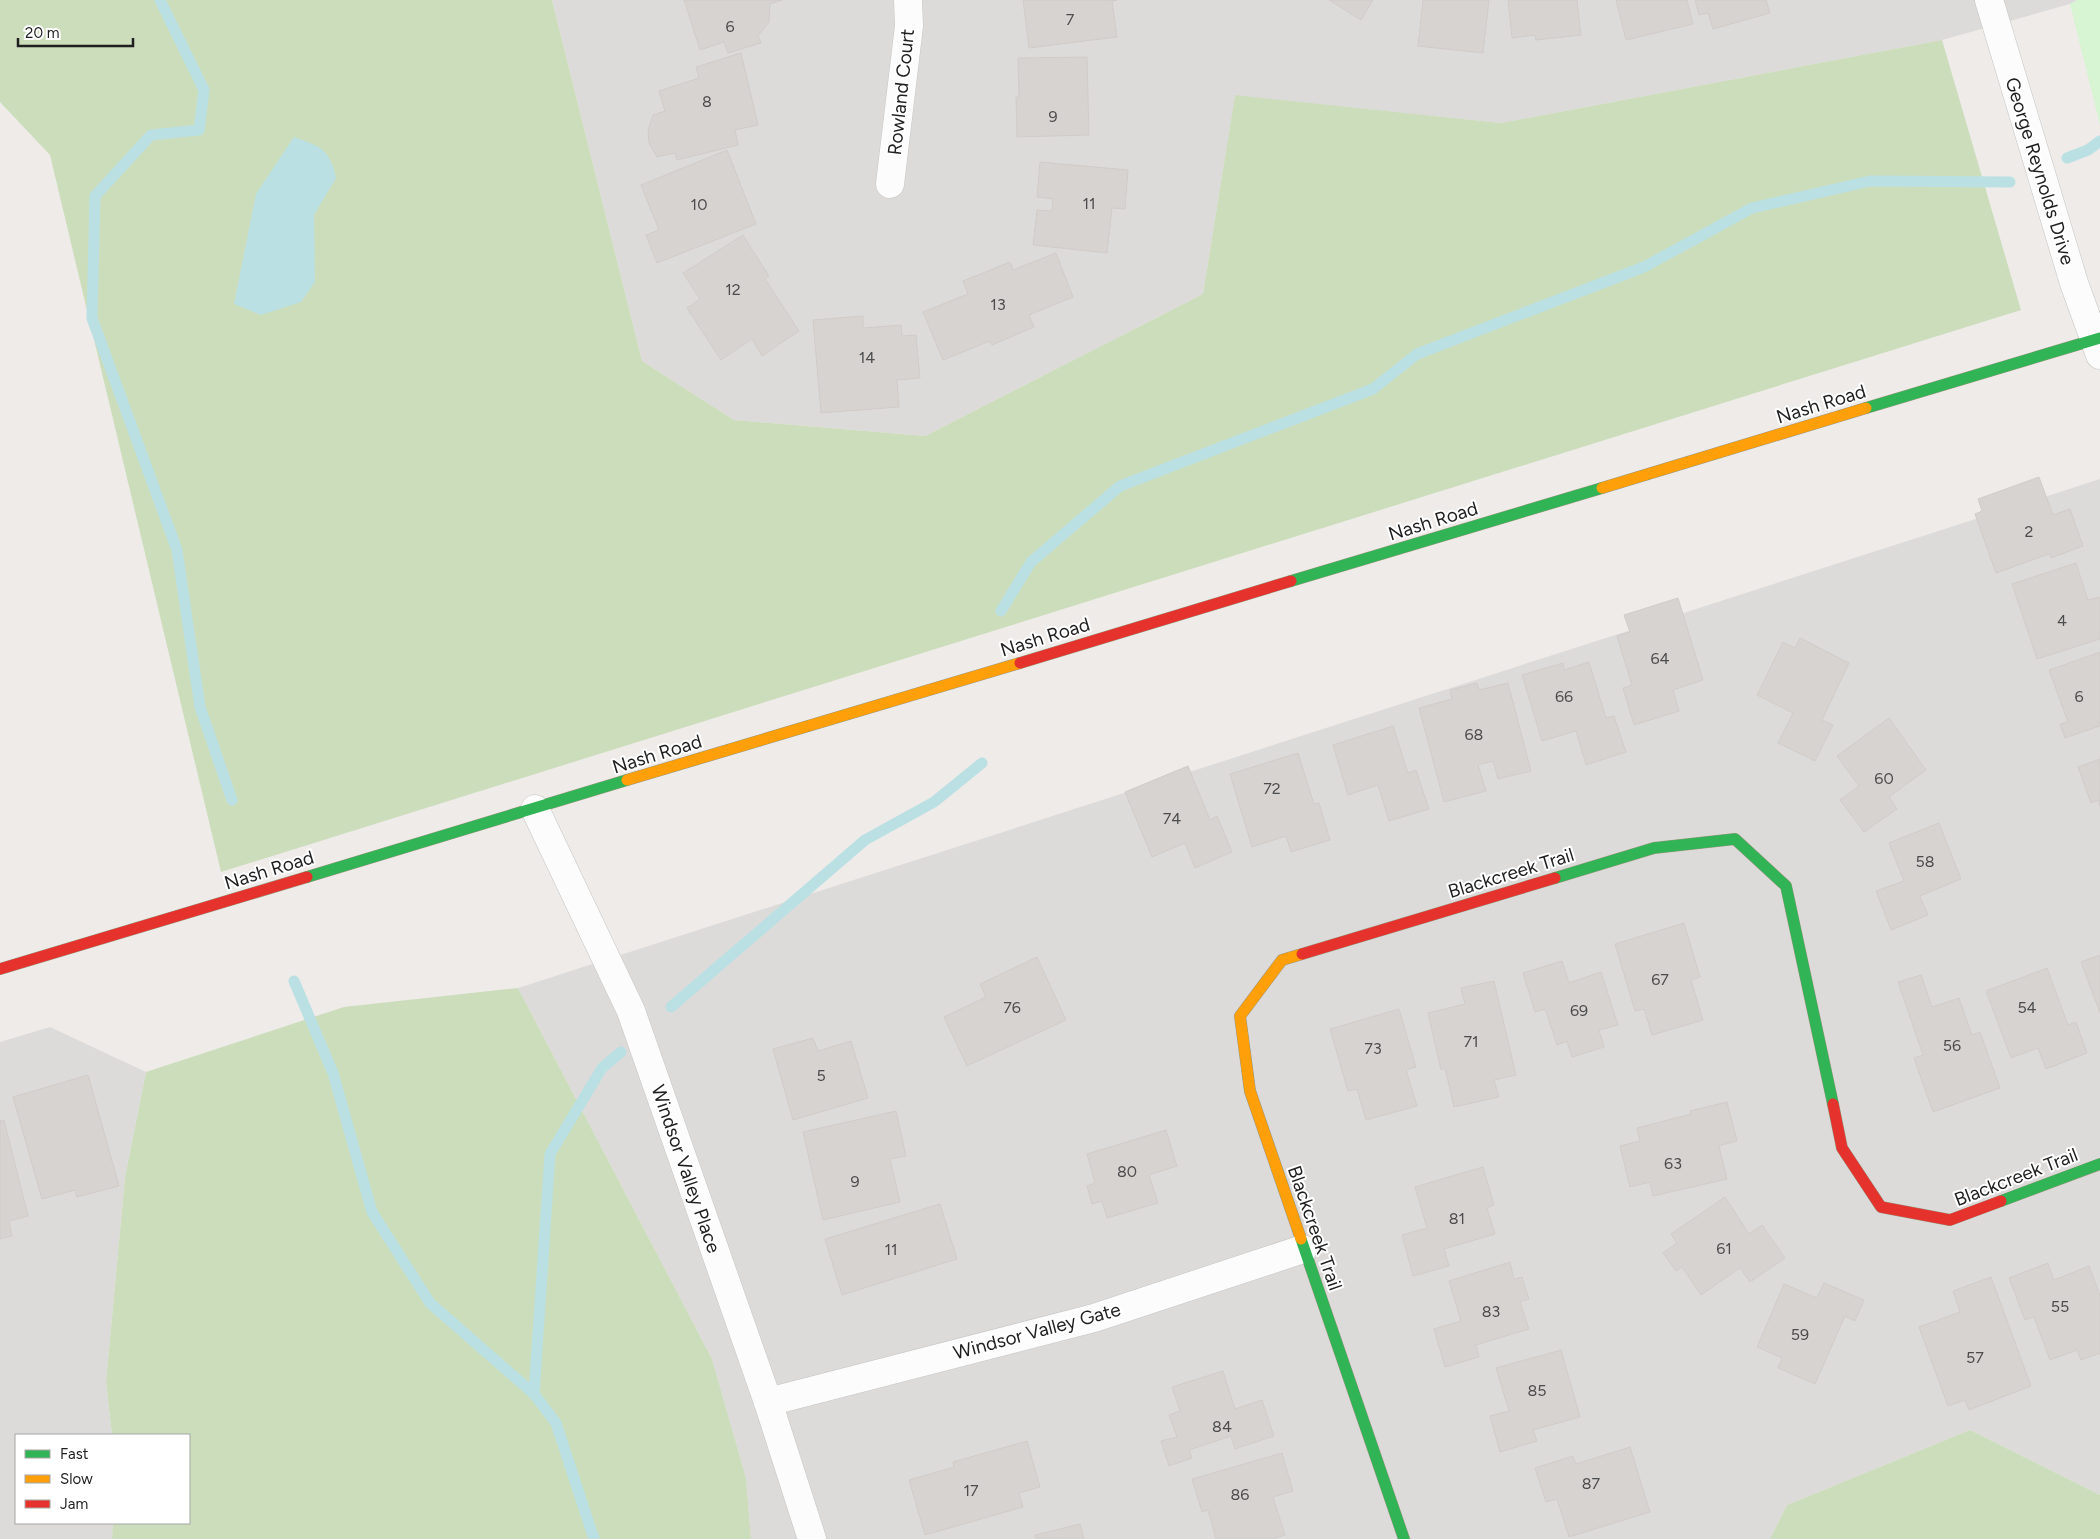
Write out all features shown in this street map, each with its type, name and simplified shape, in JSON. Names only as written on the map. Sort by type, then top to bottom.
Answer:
[{"type":"street","name":"Rowland Court","points":[[890,184],[909,26],[908,0]]},
{"type":"street","name":"George Reynolds Drive","points":[[1988,0],[2074,283],[2098,345]]},
{"type":"street","name":"Nash Road","points":[[0,969],[2098,345]]},
{"type":"street","name":"Windsor Valley Place","points":[[535,809],[631,1011],[768,1402],[812,1539]]},
{"type":"street","name":"Blackcreek Trail","points":[[1404,1539],[1250,1091],[1240,1016],[1282,960],[1654,848],[1735,839],[1786,886],[1842,1148],[1881,1207],[1950,1220],[2100,1164]]},
{"type":"street","name":"Windsor Valley Gate","points":[[768,1402],[1094,1318],[1303,1249]]},
{"type":"shaded area","points":[[552,0],[2077,0],[2070,4],[1942,40],[1501,123],[1235,96],[1203,294],[925,436],[734,420],[642,361]]},
{"type":"shaded area","points":[[2100,479],[2100,1495],[1970,1430],[1787,1505],[1770,1539],[751,1539],[746,1478],[712,1359],[518,988]]},
{"type":"shaded area","points":[[50,1027],[146,1072],[125,1177],[106,1382],[112,1434],[15,1434],[15,1524],[113,1524],[112,1539],[0,1539],[0,1042]]},
{"type":"green space","points":[[0,0],[552,0],[642,361],[734,420],[925,436],[1203,294],[1235,95],[1501,123],[1942,40],[2021,310],[221,872],[50,155],[0,102]]},
{"type":"green space","points":[[2077,0],[2100,0],[2100,125],[2070,4]]},
{"type":"green space","points":[[518,988],[712,1359],[746,1478],[751,1539],[112,1539],[113,1524],[190,1524],[190,1434],[112,1434],[106,1382],[125,1177],[146,1072],[344,1007]]},
{"type":"green space","points":[[1970,1430],[2100,1495],[2100,1539],[1770,1539],[1787,1505]]},
{"type":"water","points":[[294,137],[311,143],[322,150],[331,161],[336,178],[314,215],[315,282],[301,302],[261,315],[234,304],[256,194]]},
{"type":"building","points":[[684,0],[782,0],[770,4],[769,22],[758,36],[761,43],[728,53],[724,42],[700,50]]},
{"type":"building","points":[[1023,0],[1117,0],[1112,1],[1117,37],[1029,48]]},
{"type":"building","points":[[1329,0],[1373,0],[1361,20]]},
{"type":"building","points":[[1423,0],[1489,0],[1483,53],[1418,46]]},
{"type":"building","points":[[1508,0],[1577,0],[1581,35],[1536,40],[1535,35],[1512,38]]},
{"type":"building","points":[[1616,0],[1687,0],[1693,24],[1626,40]]},
{"type":"building","points":[[1695,0],[1766,0],[1770,13],[1713,29],[1708,13],[1699,15]]},
{"type":"building","points":[[741,53],[758,125],[735,130],[738,145],[677,160],[675,153],[657,157],[649,143],[648,130],[653,115],[665,111],[659,91],[699,78],[696,67]]},
{"type":"building","points":[[1087,57],[1089,135],[1017,137],[1016,97],[1019,97],[1018,58]]},
{"type":"building","points":[[727,150],[756,224],[657,263],[646,235],[659,230],[641,185]]},
{"type":"building","points":[[1040,162],[1128,170],[1125,209],[1112,208],[1107,253],[1033,245],[1037,210],[1052,211],[1053,199],[1037,197]]},
{"type":"building","points":[[743,235],[769,276],[765,279],[799,331],[762,356],[752,339],[721,360],[687,308],[700,299],[683,273]]},
{"type":"building","points":[[1056,253],[1073,297],[1029,315],[1034,327],[992,345],[990,341],[943,360],[923,312],[968,294],[963,281],[1010,262],[1013,270]]},
{"type":"building","points":[[863,316],[863,328],[901,325],[902,336],[916,335],[920,378],[897,380],[899,407],[821,413],[813,320]]},
{"type":"building","points":[[2039,477],[2053,515],[2070,509],[2083,546],[2051,558],[2049,554],[1996,573],[1975,514],[1982,511],[1978,499]]},
{"type":"building","points":[[2076,563],[2088,600],[2100,597],[2100,639],[2037,659],[2012,584]]},
{"type":"building","points":[[1678,598],[1703,680],[1673,690],[1679,711],[1634,725],[1623,688],[1632,685],[1617,636],[1630,632],[1624,615]]},
{"type":"building","points":[[1800,638],[1849,663],[1822,720],[1833,725],[1815,761],[1778,743],[1793,713],[1757,695],[1783,642],[1795,648]]},
{"type":"building","points":[[2100,652],[2100,726],[2065,738],[2060,724],[2068,722],[2049,670]]},
{"type":"building","points":[[1589,662],[1606,718],[1614,716],[1626,752],[1586,765],[1576,731],[1542,741],[1522,675],[1563,663],[1564,670]]},
{"type":"building","points":[[1477,683],[1479,690],[1508,683],[1531,771],[1498,779],[1493,761],[1478,765],[1486,791],[1444,802],[1419,708],[1452,699],[1450,690]]},
{"type":"building","points":[[1889,718],[1926,770],[1889,797],[1897,809],[1864,832],[1840,800],[1859,786],[1837,756]]},
{"type":"building","points":[[1393,726],[1408,773],[1416,770],[1429,809],[1389,821],[1378,785],[1348,795],[1333,745]]},
{"type":"building","points":[[1298,753],[1314,804],[1319,803],[1330,840],[1291,852],[1286,836],[1252,847],[1230,774]]},
{"type":"building","points":[[2100,759],[2100,806],[2098,800],[2091,803],[2078,767]]},
{"type":"building","points":[[1188,766],[1210,820],[1217,816],[1232,852],[1195,868],[1185,843],[1152,857],[1125,792]]},
{"type":"building","points":[[1939,823],[1961,879],[1920,896],[1928,915],[1891,930],[1876,891],[1904,881],[1889,843]]},
{"type":"building","points":[[1684,923],[1700,977],[1691,980],[1703,1020],[1652,1035],[1644,1009],[1635,1011],[1615,944]]},
{"type":"building","points":[[2100,955],[2100,1013],[2081,962]]},
{"type":"building","points":[[1037,957],[1066,1020],[967,1066],[944,1017],[986,997],[980,984]]},
{"type":"building","points":[[1562,961],[1569,983],[1601,972],[1618,1025],[1599,1030],[1604,1047],[1572,1057],[1567,1041],[1557,1045],[1545,1009],[1535,1012],[1523,973]]},
{"type":"building","points":[[2047,968],[2068,1025],[2076,1022],[2087,1053],[2046,1069],[2038,1048],[2011,1058],[1986,991]]},
{"type":"building","points":[[1921,975],[1932,1007],[1959,998],[1972,1035],[1980,1032],[2000,1088],[1933,1112],[1914,1058],[1923,1055],[1898,982]]},
{"type":"building","points":[[1494,981],[1516,1075],[1494,1080],[1499,1097],[1454,1107],[1445,1068],[1441,1070],[1428,1013],[1465,1004],[1461,988]]},
{"type":"building","points":[[1399,1009],[1416,1067],[1406,1070],[1417,1106],[1366,1120],[1357,1089],[1348,1091],[1330,1029]]},
{"type":"building","points":[[813,1038],[818,1051],[851,1041],[868,1098],[793,1120],[773,1049]]},
{"type":"building","points":[[88,1075],[119,1186],[77,1197],[75,1190],[42,1199],[13,1097]]},
{"type":"building","points":[[1727,1102],[1737,1141],[1719,1146],[1727,1179],[1653,1196],[1650,1182],[1630,1187],[1620,1146],[1640,1141],[1637,1128],[1691,1114],[1690,1111]]},
{"type":"building","points":[[896,1111],[906,1156],[890,1159],[900,1202],[823,1220],[803,1132]]},
{"type":"building","points":[[4,1120],[28,1216],[9,1221],[12,1236],[0,1239],[0,1121]]},
{"type":"building","points":[[1166,1130],[1177,1166],[1149,1175],[1158,1203],[1107,1218],[1102,1201],[1092,1204],[1087,1186],[1095,1183],[1087,1154]]},
{"type":"building","points":[[1483,1167],[1494,1205],[1487,1208],[1495,1234],[1444,1249],[1449,1266],[1413,1276],[1402,1235],[1427,1228],[1415,1187]]},
{"type":"building","points":[[1725,1197],[1749,1234],[1762,1225],[1785,1258],[1750,1282],[1740,1268],[1701,1295],[1682,1267],[1676,1271],[1663,1253],[1677,1243],[1671,1234]]},
{"type":"building","points":[[940,1204],[957,1259],[842,1295],[825,1239]]},
{"type":"building","points":[[1510,1262],[1514,1279],[1522,1277],[1529,1299],[1520,1302],[1529,1329],[1476,1345],[1479,1357],[1445,1367],[1434,1329],[1461,1321],[1449,1281]]},
{"type":"building","points":[[2048,1263],[2054,1280],[2089,1266],[2100,1295],[2100,1353],[2081,1360],[2077,1350],[2050,1360],[2034,1317],[2025,1320],[2009,1278]]},
{"type":"building","points":[[1991,1277],[2031,1386],[1969,1410],[1965,1400],[1948,1406],[1919,1327],[1960,1312],[1953,1291]]},
{"type":"building","points":[[1824,1283],[1864,1300],[1855,1321],[1845,1316],[1815,1384],[1778,1368],[1782,1358],[1757,1347],[1784,1284],[1817,1298]]},
{"type":"building","points":[[1561,1350],[1580,1417],[1533,1430],[1537,1441],[1500,1452],[1490,1416],[1509,1411],[1496,1368]]},
{"type":"building","points":[[1223,1371],[1235,1409],[1262,1400],[1274,1436],[1235,1449],[1231,1436],[1189,1450],[1192,1458],[1169,1466],[1161,1441],[1177,1437],[1169,1415],[1180,1411],[1172,1387]]},
{"type":"building","points":[[1027,1441],[1040,1487],[1019,1493],[1023,1507],[925,1535],[909,1480],[954,1467],[953,1462]]},
{"type":"building","points":[[1630,1447],[1650,1512],[1569,1537],[1557,1499],[1546,1502],[1535,1468],[1573,1456],[1576,1464]]},
{"type":"building","points":[[1282,1453],[1293,1491],[1273,1497],[1285,1535],[1273,1539],[1216,1539],[1208,1510],[1202,1512],[1192,1479]]},
{"type":"building","points":[[1080,1524],[1084,1539],[1036,1539],[1035,1535]]},
{"type":"waterway","points":[[160,0],[204,90],[199,130],[151,135],[95,196],[92,318],[177,550],[200,707],[232,800]]},
{"type":"waterway","points":[[2067,158],[2088,150],[2100,141]]},
{"type":"waterway","points":[[1001,611],[1031,562],[1120,486],[1373,389],[1417,354],[1644,267],[1752,208],[1870,181],[2010,182]]},
{"type":"waterway","points":[[671,1007],[865,840],[934,802],[982,763]]},
{"type":"waterway","points":[[294,981],[333,1073],[372,1212],[430,1303],[534,1394],[556,1423],[594,1539]]},
{"type":"waterway","points":[[534,1394],[550,1154],[602,1068],[621,1052]]},
{"type":"traffic: fast","points":[[1866,408],[2100,338]]},
{"type":"traffic: fast","points":[[1291,581],[1602,488]]},
{"type":"traffic: fast","points":[[307,877],[627,780]]},
{"type":"traffic: fast","points":[[1555,878],[1654,848],[1735,839],[1786,886],[1833,1104]]},
{"type":"traffic: fast","points":[[2001,1201],[2100,1164]]},
{"type":"traffic: fast","points":[[1301,1239],[1404,1539]]},
{"type":"traffic: slow","points":[[1602,488],[1866,408]]},
{"type":"traffic: slow","points":[[627,780],[1020,663]]},
{"type":"traffic: slow","points":[[1301,1239],[1250,1091],[1240,1016],[1282,960],[1302,954]]},
{"type":"traffic: jam","points":[[1020,663],[1291,581]]},
{"type":"traffic: jam","points":[[0,969],[307,877]]},
{"type":"traffic: jam","points":[[1302,954],[1555,878]]},
{"type":"traffic: jam","points":[[1833,1104],[1842,1148],[1881,1207],[1950,1220],[2001,1201]]}]
